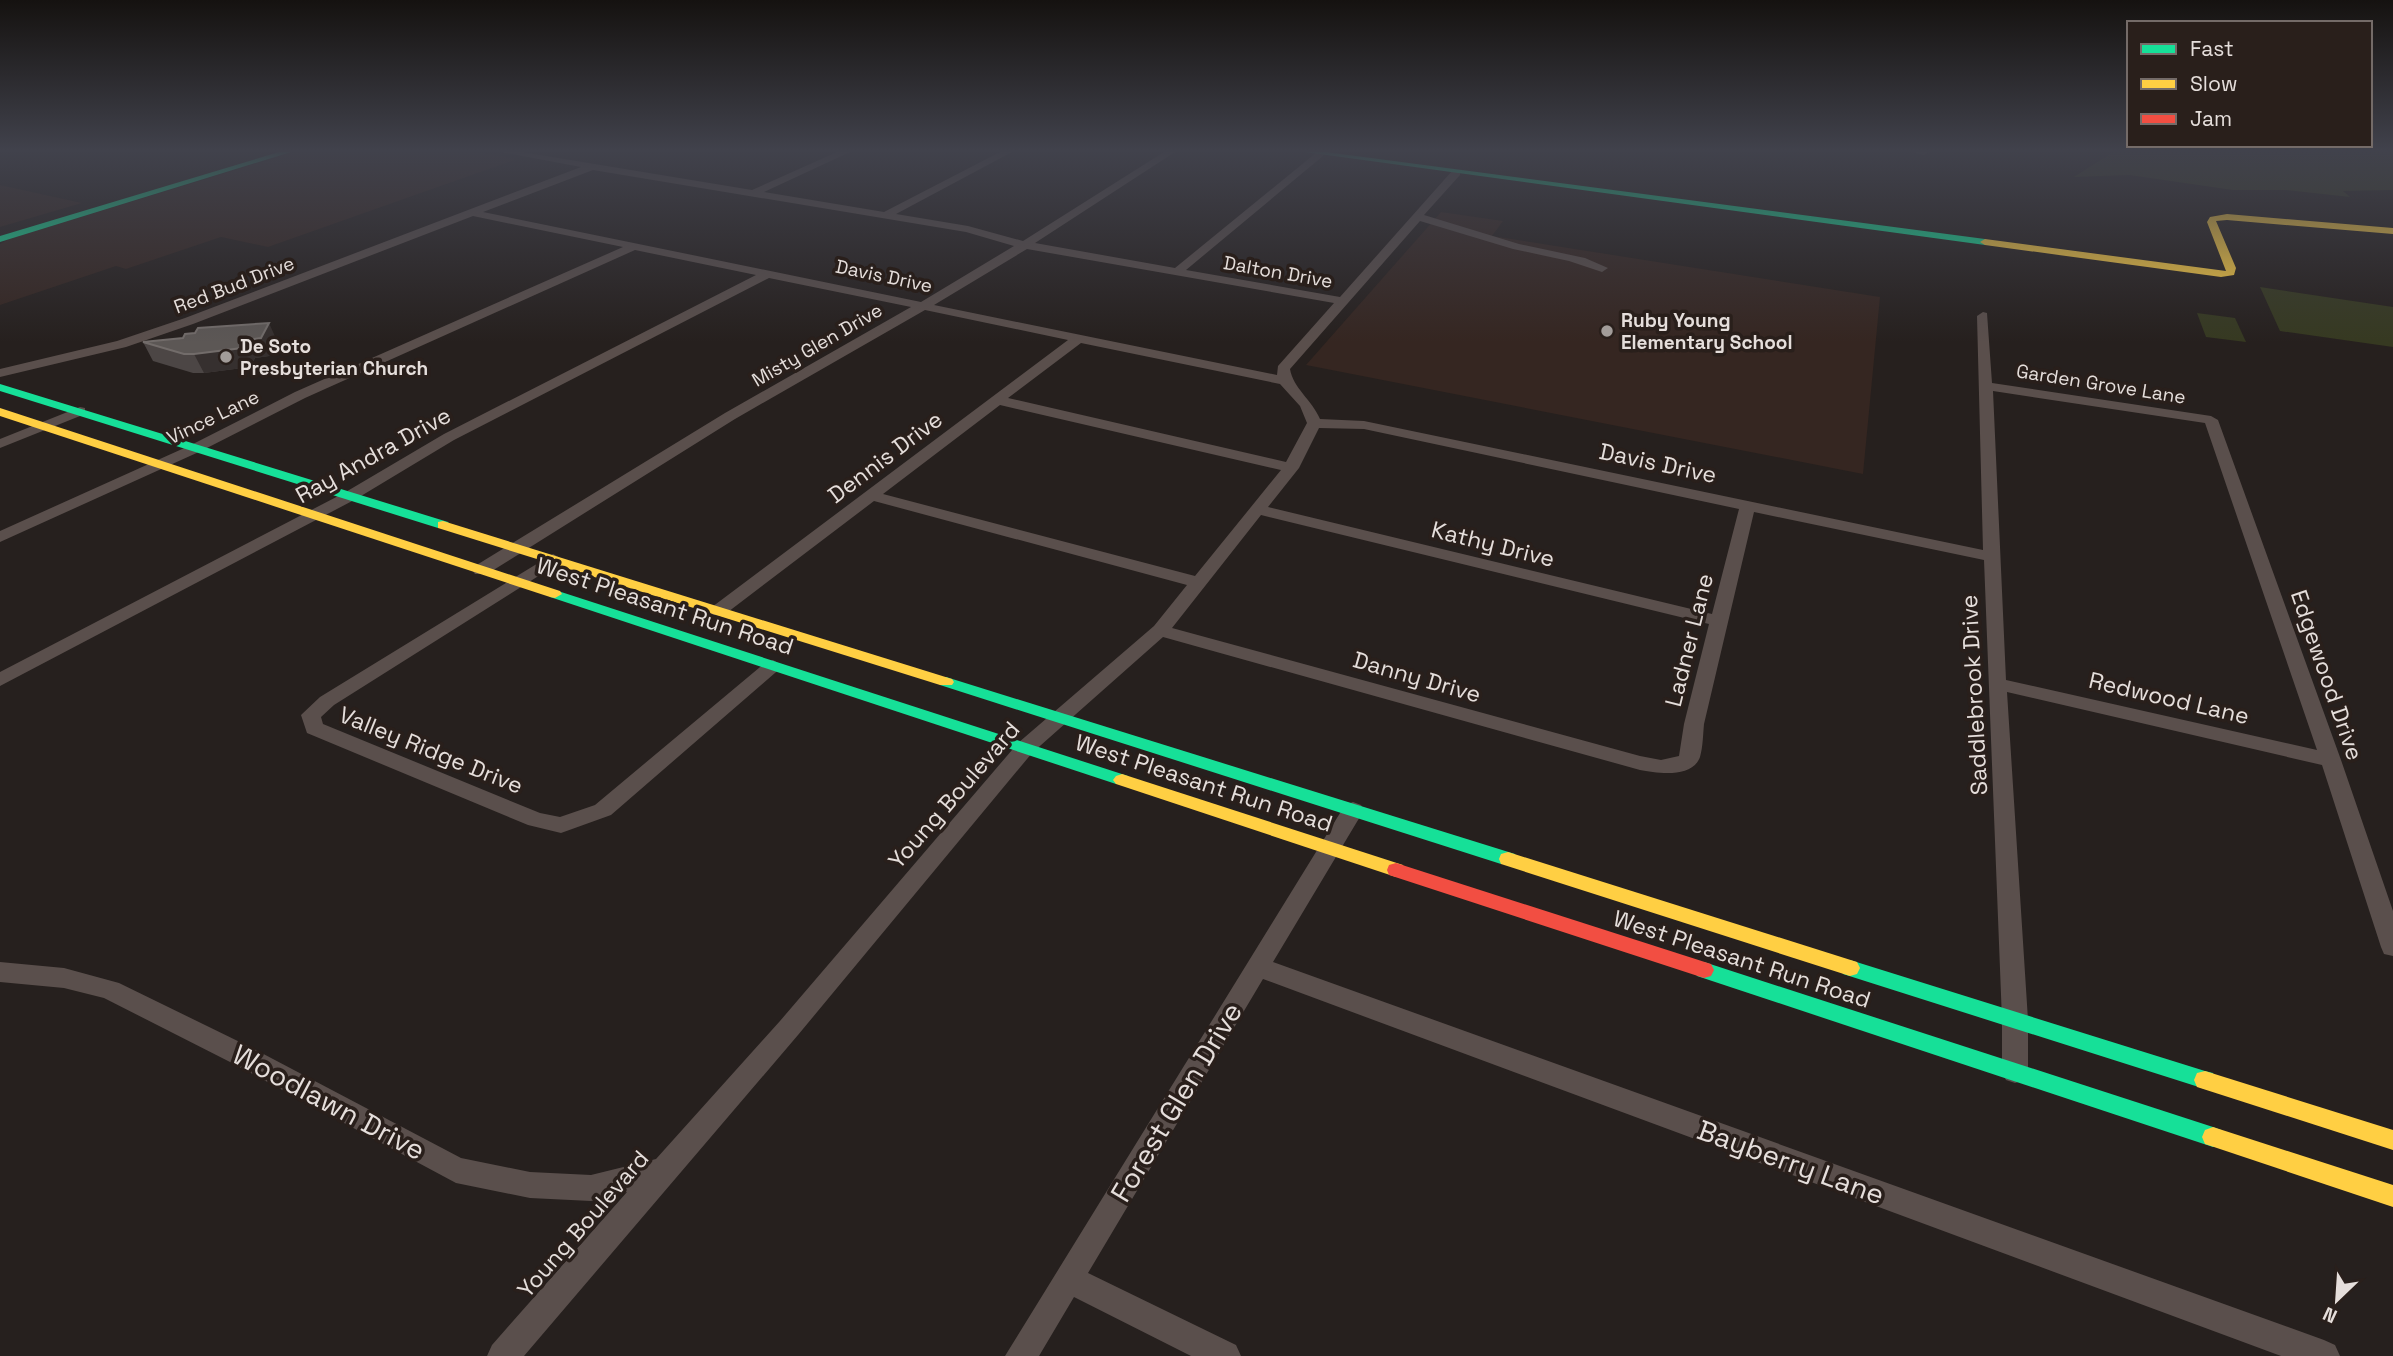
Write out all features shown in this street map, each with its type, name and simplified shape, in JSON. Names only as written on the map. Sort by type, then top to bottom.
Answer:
[{"type":"main road","points":[[0,233],[65,215]]},
{"type":"main road","points":[[0,239],[71,215]]},
{"type":"main road","points":[[1776,215],[2221,274],[2231,273],[2231,268],[2211,222],[2213,219],[2227,217],[2393,231]]},
{"type":"main road","name":"West Pleasant Run Road","points":[[0,387],[1061,718],[2393,1140]]},
{"type":"main road","name":"West Pleasant Run Road","points":[[0,412],[2393,1196]]},
{"type":"street","name":"Red Bud Drive","points":[[0,373],[121,344],[189,321],[467,215]]},
{"type":"street","name":"Davis Drive","points":[[484,215],[1285,381]]},
{"type":"street","name":"Dalton Drive","points":[[889,215],[968,229],[1024,244],[1341,301]]},
{"type":"street","name":"Misty Glen Drive","points":[[481,570],[730,416],[924,306],[1070,215]]},
{"type":"street","points":[[1177,272],[1243,215]]},
{"type":"street","points":[[1314,423],[1307,405],[1285,381],[1283,369],[1418,217],[1444,222],[1518,247],[1579,258],[1602,268]]},
{"type":"street","name":"Vince Lane","points":[[0,537],[196,448],[300,395],[635,246]]},
{"type":"street","name":"Ray Andra Drive","points":[[0,680],[350,496],[449,437],[769,273]]},
{"type":"street","name":"Saddlebrook Drive","points":[[1983,316],[1997,684],[2015,1020],[2015,1072]]},
{"type":"street","name":"Dennis Drive","points":[[718,611],[1079,338]]},
{"type":"street","name":"Garden Grove Lane","points":[[1986,386],[2211,420]]},
{"type":"street","points":[[997,400],[1291,468]]},
{"type":"street","points":[[0,444],[80,411]]},
{"type":"street","name":"Edgewood Drive","points":[[2211,420],[2331,760],[2393,947]]},
{"type":"street","name":"Davis Drive","points":[[1314,423],[1364,425],[1993,556]]},
{"type":"street","name":"Young Boulevard","points":[[503,1356],[666,1170],[1026,748],[1160,630],[1291,468],[1314,423]]},
{"type":"street","points":[[873,496],[1197,582]]},
{"type":"street","name":"Ladner Lane","points":[[1661,767],[1683,764],[1689,758],[1693,724],[1748,505]]},
{"type":"street","name":"Kathy Drive","points":[[1256,509],[1719,621]]},
{"type":"street","name":"Valley Ridge Drive","points":[[553,559],[327,701],[311,715],[314,728],[536,820],[561,825],[603,810],[773,666]]},
{"type":"street","name":"Danny Drive","points":[[1160,630],[1479,720],[1661,767]]},
{"type":"street","name":"Redwood Lane","points":[[1997,684],[2331,760]]},
{"type":"street","name":"Forest Glen Drive","points":[[1021,1356],[1328,847],[1353,810]]},
{"type":"street","name":"Bayberry Lane","points":[[1258,967],[2324,1356]]},
{"type":"street","name":"Woodlawn Drive","points":[[0,972],[64,978],[110,990],[241,1055],[456,1170],[530,1185],[591,1188],[666,1170]]},
{"type":"street","points":[[1069,1279],[1225,1356]]},
{"type":"shaded area","points":[[0,215],[40,215],[0,227]]},
{"type":"shaded area","points":[[87,215],[358,215],[268,247],[221,237],[126,269],[116,266],[0,305],[0,244]]},
{"type":"shaded area","name":"Ruby Young Elementary School","points":[[1438,215],[1464,215],[1503,221],[1492,236],[1880,297],[1863,474],[1306,365]]},
{"type":"green space","points":[[2260,287],[2393,307],[2393,347],[2280,331]]},
{"type":"green space","points":[[2197,313],[2235,318],[2246,342],[2206,337]]},
{"type":"building","points":[[269,323],[261,338],[246,340],[242,348],[184,354],[143,342],[183,338],[185,334],[195,333],[198,328]]},
{"type":"traffic: fast","points":[[0,239],[78,215]]},
{"type":"traffic: fast","points":[[1784,215],[1985,242]]},
{"type":"traffic: fast","points":[[0,387],[443,525]]},
{"type":"traffic: fast","points":[[555,594],[1122,780]]},
{"type":"traffic: fast","points":[[946,682],[1508,859]]},
{"type":"traffic: fast","points":[[1850,968],[2205,1080]]},
{"type":"traffic: fast","points":[[1704,970],[2213,1137]]},
{"type":"traffic: slow","points":[[1985,242],[2221,274],[2231,273],[2231,268],[2211,222],[2213,219],[2227,217],[2393,231]]},
{"type":"traffic: slow","points":[[0,412],[555,594]]},
{"type":"traffic: slow","points":[[443,525],[946,682]]},
{"type":"traffic: slow","points":[[1122,780],[1396,870]]},
{"type":"traffic: slow","points":[[1508,859],[1850,968]]},
{"type":"traffic: slow","points":[[2205,1080],[2393,1140]]},
{"type":"traffic: slow","points":[[2213,1137],[2393,1196]]},
{"type":"traffic: jam","points":[[1396,870],[1704,970]]},
{"type":"place","name":"Ruby Young Elementary School","points":[[1607,331]]},
{"type":"place","name":"De Soto Presbyterian Church","points":[[226,357]]}]
